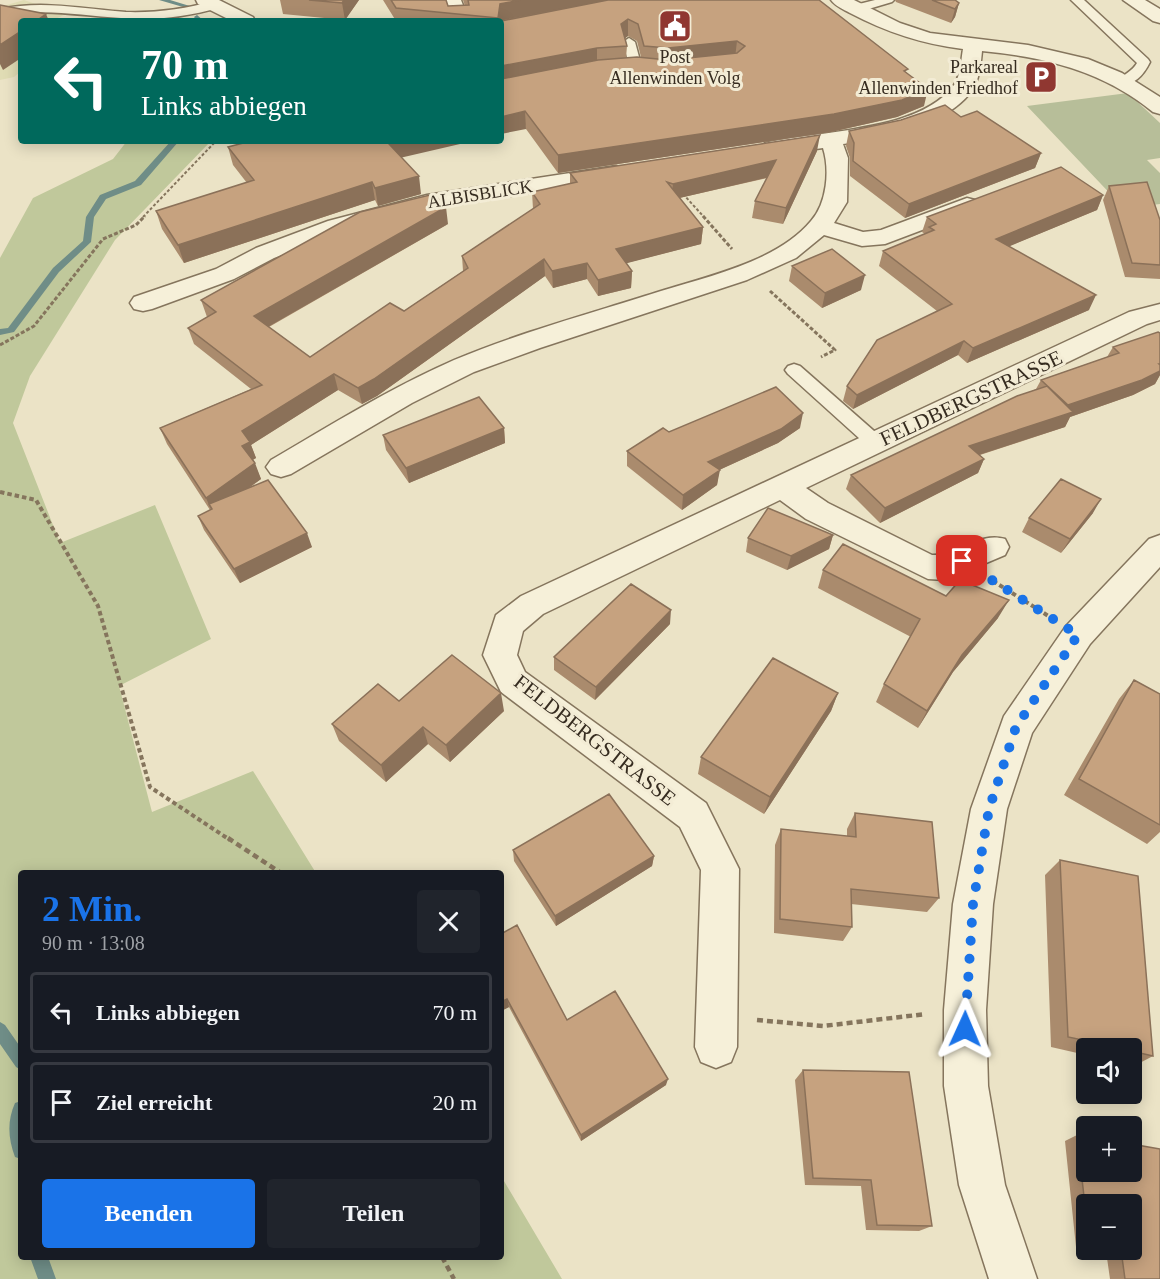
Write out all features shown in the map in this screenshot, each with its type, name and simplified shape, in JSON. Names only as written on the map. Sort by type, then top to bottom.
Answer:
[{"type":"street","points":[[452,0],[459,18]]},
{"type":"street","points":[[1132,0],[1160,17]]},
{"type":"street","points":[[210,3],[240,18]]},
{"type":"street","points":[[848,4],[892,28],[929,38],[973,46],[1026,50],[1089,66],[1125,81],[1160,108]]},
{"type":"street","points":[[751,152],[831,140],[902,125],[942,108],[964,86],[973,46]]},
{"type":"street","points":[[281,467],[402,396],[465,366],[750,269],[787,252],[820,226],[836,202],[837,158],[831,140]]},
{"type":"street","name":"ALBISBLICK","points":[[143,303],[225,274],[265,254],[336,226],[427,202],[635,170]]},
{"type":"street","points":[[820,226],[862,239],[885,237],[984,198]]},
{"type":"street","name":"FELDBERGSTRASSE","points":[[717,1032],[720,869],[693,815],[513,682],[501,654],[508,624],[532,605],[1138,318],[1160,312]]},
{"type":"street","points":[[783,487],[817,511],[928,567],[946,568],[994,547]]},
{"type":"street","points":[[1013,1279],[982,1185],[966,1086],[965,1010],[973,904],[989,809],[1016,727],[1078,635],[1160,547]]},
{"type":"lane","points":[[848,4],[888,0]]},
{"type":"lane","points":[[1077,0],[1144,62],[1138,73],[1125,81]]},
{"type":"lane","points":[[0,13],[12,8],[47,3],[123,15],[185,13],[210,3]]},
{"type":"lane","points":[[607,70],[641,69],[629,42]]},
{"type":"lane","points":[[794,370],[876,443]]},
{"type":"path","points":[[0,345],[34,326],[103,239],[136,225],[213,144]]},
{"type":"path","points":[[681,192],[750,269]]},
{"type":"path","points":[[770,291],[835,351]]},
{"type":"path","points":[[0,492],[36,500],[98,606],[150,787],[277,870]]},
{"type":"path","points":[[962,561],[1078,635]]},
{"type":"path","points":[[717,1032],[823,1026],[965,1010]]},
{"type":"path","points":[[444,1260],[454,1279]]},
{"type":"shaded area","points":[[24,0],[66,14],[57,18],[18,18],[18,74],[14,77],[0,80],[0,7]]},
{"type":"green space","points":[[1128,93],[1160,123],[1160,158],[1147,160],[1160,173],[1160,204],[1134,207],[1119,203],[1027,106]]},
{"type":"green space","points":[[125,144],[208,144],[115,240],[30,376],[13,423],[60,543],[155,505],[211,639],[119,686],[152,812],[253,771],[314,870],[18,870],[18,1260],[504,1260],[504,1181],[562,1279],[0,1279],[0,258],[33,198],[113,159]]},
{"type":"building","points":[[309,0],[344,0],[342,3]]},
{"type":"building","points":[[391,0],[446,0],[448,6],[469,5],[468,0],[520,0],[500,4],[498,18],[396,8]]},
{"type":"building","points":[[608,0],[819,0],[908,69],[904,71],[928,89],[902,100],[834,114],[558,155],[525,111],[504,116],[504,78],[598,60],[637,57],[668,60],[737,53],[745,46],[737,41],[668,48],[644,46],[638,24],[628,19],[621,24],[627,46],[597,48],[504,65],[504,20]]},
{"type":"building","points":[[932,0],[955,0],[959,3],[955,9]]},
{"type":"building","points":[[0,5],[46,14],[40,18],[18,18],[18,33],[0,45]]},
{"type":"building","points":[[945,105],[961,117],[977,111],[1041,153],[909,204],[853,161],[854,143],[849,131],[901,120]]},
{"type":"building","points":[[820,135],[786,208],[755,201],[776,160],[673,184],[667,182],[703,227],[616,249],[632,271],[598,280],[587,263],[552,271],[544,259],[374,379],[358,388],[334,374],[242,431],[250,442],[242,446],[255,463],[206,498],[160,428],[262,385],[188,328],[216,312],[201,300],[360,212],[434,194],[446,207],[254,316],[310,357],[390,303],[404,311],[468,268],[462,256],[540,204],[532,192],[577,182],[570,173]]},
{"type":"building","points":[[240,144],[389,144],[419,176],[375,188],[372,182],[178,245],[156,211],[254,180],[228,147]]},
{"type":"building","points":[[1061,167],[1103,195],[996,239],[1096,295],[973,348],[964,341],[857,395],[847,386],[877,340],[952,304],[883,251],[934,230],[929,227],[936,224],[927,217]]},
{"type":"building","points":[[1147,182],[1160,220],[1160,265],[1132,263],[1109,186]]},
{"type":"building","points":[[832,249],[865,275],[825,293],[792,266]]},
{"type":"building","points":[[1160,333],[1160,371],[1142,380],[1068,405],[1041,380],[1119,353],[1113,347]]},
{"type":"building","points":[[1047,386],[1073,412],[969,446],[984,459],[885,508],[851,475],[1017,396]]},
{"type":"building","points":[[776,387],[803,413],[781,429],[708,462],[720,470],[683,495],[627,451],[663,428],[669,432]]},
{"type":"building","points":[[479,397],[504,428],[406,468],[383,435]]},
{"type":"building","points":[[1061,479],[1101,499],[1070,539],[1029,518]]},
{"type":"building","points":[[268,480],[307,533],[234,569],[198,516],[212,509],[209,504]]},
{"type":"building","points":[[768,508],[833,535],[791,556],[748,538]]},
{"type":"building","points":[[843,544],[946,596],[960,580],[1009,600],[962,655],[927,711],[884,684],[920,619],[823,570]]},
{"type":"building","points":[[631,584],[671,610],[596,687],[554,657]]},
{"type":"building","points":[[452,655],[501,693],[446,745],[423,727],[381,765],[332,724],[378,684],[399,701]]},
{"type":"building","points":[[773,658],[838,693],[770,797],[701,757]]},
{"type":"building","points":[[1134,680],[1160,694],[1160,825],[1079,779]]},
{"type":"building","points":[[609,794],[654,856],[555,916],[513,850]]},
{"type":"building","points":[[855,813],[932,822],[939,898],[851,889],[852,927],[780,919],[781,829],[856,837]]},
{"type":"building","points":[[1060,860],[1138,876],[1153,1056],[1142,1054],[1142,1038],[1068,1037]]},
{"type":"building","points":[[517,925],[567,1020],[615,991],[668,1079],[581,1135],[507,999],[504,1000],[504,932]]},
{"type":"building","points":[[803,1070],[909,1072],[932,1226],[877,1225],[871,1180],[813,1178]]},
{"type":"building","points":[[1142,1146],[1160,1149],[1160,1279],[1125,1279],[1122,1260],[1142,1260],[1142,1194],[1084,1194],[1082,1182],[1142,1182]]},
{"type":"waterway","points":[[162,0],[190,7]]},
{"type":"waterway","points":[[0,332],[11,330],[56,270],[87,242],[90,217],[103,197],[138,183],[172,144]]},
{"type":"waterway","points":[[0,1030],[18,1057]]},
{"type":"waterway","points":[[18,1116],[16,1120],[18,1132]]},
{"type":"waterway","points":[[40,1260],[47,1279]]},
{"type":"place","name":"Post Allenwinden Volg","points":[[675,26]]},
{"type":"place","name":"Parkareal Allenwinden Friedhof","points":[[1041,77]]},
{"type":"route","points":[[962,561],[1078,635],[1016,727],[989,809],[973,904],[965,1029]]}]
